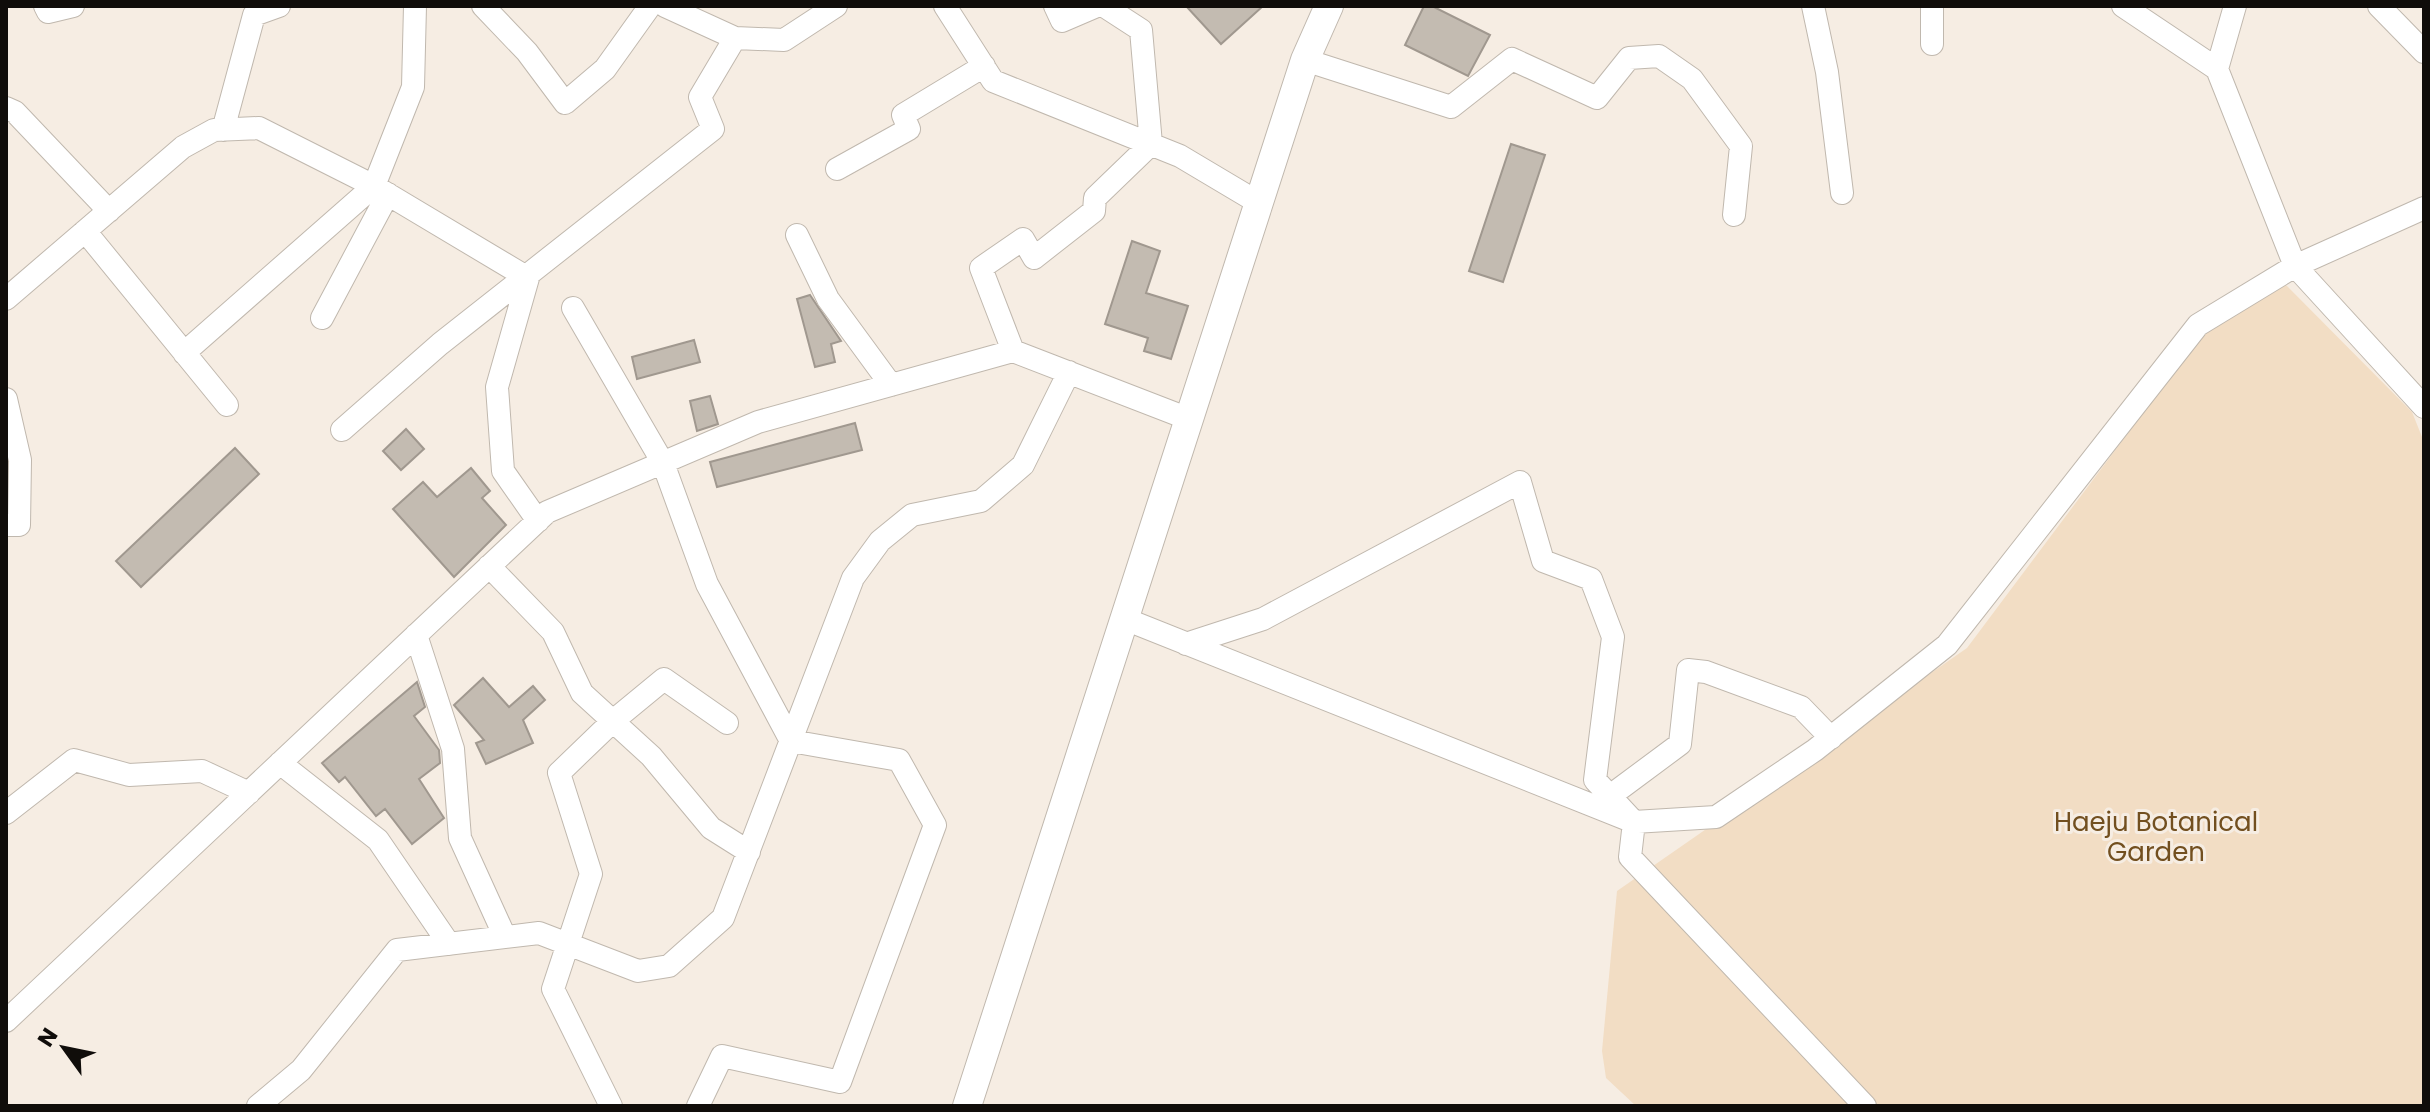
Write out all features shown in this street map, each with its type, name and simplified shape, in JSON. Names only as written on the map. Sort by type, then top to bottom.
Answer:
[{"type":"main road","points":[[967,1106],[1305,60],[1329,6]]},
{"type":"street","points":[[45,6],[48,12],[73,6]]},
{"type":"street","points":[[223,130],[254,15],[279,6]]},
{"type":"street","points":[[322,318],[381,190],[413,87],[415,6]]},
{"type":"street","points":[[483,6],[527,52],[565,103],[605,69],[650,6]]},
{"type":"street","points":[[665,6],[735,38],[784,40],[836,6]]},
{"type":"street","points":[[945,6],[993,81],[1180,156],[1259,203]]},
{"type":"street","points":[[1055,6],[1062,21],[1097,6]]},
{"type":"street","points":[[1104,6],[1141,30],[1151,144]]},
{"type":"street","points":[[1813,6],[1827,72],[1842,193]]},
{"type":"street","points":[[1932,6],[1932,44]]},
{"type":"street","points":[[2123,6],[2217,69],[2295,266],[2420,397]]},
{"type":"street","points":[[2217,69],[2235,6]]},
{"type":"street","points":[[2379,6],[2424,52]]},
{"type":"street","points":[[342,430],[440,344],[528,278],[713,129],[700,97],[735,38]]},
{"type":"street","points":[[1305,60],[1451,107],[1512,59],[1597,98],[1629,58],[1659,56],[1692,79],[1741,146],[1734,215]]},
{"type":"street","points":[[837,169],[909,129],[903,115],[984,66]]},
{"type":"street","points":[[6,108],[15,112],[109,211]]},
{"type":"street","points":[[7,296],[183,147],[214,130],[259,128],[381,190],[528,278]]},
{"type":"street","points":[[1013,351],[981,268],[1023,239],[1034,258],[1094,211],[1095,198],[1151,144]]},
{"type":"street","points":[[184,353],[381,190]]},
{"type":"street","points":[[1125,619],[1634,822],[1716,817],[1831,738],[1947,645],[2198,325],[2295,266],[2424,208]]},
{"type":"street","points":[[85,231],[227,405]]},
{"type":"street","points":[[797,235],[828,299],[891,385]]},
{"type":"street","points":[[528,278],[497,387],[503,471],[538,521]]},
{"type":"street","points":[[573,308],[663,463],[707,584],[791,741]]},
{"type":"street","points":[[6,1021],[547,512],[758,422],[1013,351],[1189,419]]},
{"type":"street","points":[[258,1106],[301,1070],[397,950],[539,933],[638,971],[669,966],[723,918],[853,578],[880,541],[912,515],[981,501],[1023,465],[1069,372]]},
{"type":"street","points":[[6,399],[20,460],[19,525],[6,525]]},
{"type":"street","points":[[1186,644],[1263,619],[1520,482],[1543,561],[1591,579],[1613,637],[1595,780],[1634,822],[1630,857],[1865,1106]]},
{"type":"street","points":[[489,566],[553,632],[582,693],[651,756],[711,828],[749,852]]},
{"type":"street","points":[[416,635],[453,749],[460,838],[505,937]]},
{"type":"street","points":[[1610,796],[1680,744],[1688,670],[1706,672],[1801,707],[1831,738]]},
{"type":"street","points":[[611,1106],[553,989],[591,874],[559,773],[613,721],[664,679],[727,723]]},
{"type":"street","points":[[698,1106],[722,1056],[840,1082],[935,825],[899,760],[791,741]]},
{"type":"street","points":[[6,813],[74,760],[129,775],[202,771],[249,793]]},
{"type":"street","points":[[280,763],[378,840],[449,944]]},
{"type":"green space","name":"Haeju Botanical Garden","points":[[2282,281],[2412,412],[2424,442],[2424,1106],[1636,1106],[1606,1078],[1602,1051],[1617,891],[1967,648],[2203,333]]},
{"type":"building","points":[[1186,6],[1263,6],[1221,44]]},
{"type":"building","points":[[1424,6],[1432,6],[1490,35],[1468,76],[1405,45]]},
{"type":"building","points":[[1511,144],[1545,155],[1503,282],[1469,271]]},
{"type":"building","points":[[1132,241],[1160,251],[1146,293],[1188,306],[1171,359],[1144,351],[1148,338],[1105,324]]},
{"type":"building","points":[[810,295],[841,341],[831,344],[835,362],[815,367],[797,299]]},
{"type":"building","points":[[694,340],[700,362],[637,379],[632,357]]},
{"type":"building","points":[[710,396],[718,424],[697,431],[690,401]]},
{"type":"building","points":[[855,423],[862,450],[717,487],[710,462]]},
{"type":"building","points":[[406,429],[424,449],[401,470],[383,451]]},
{"type":"building","points":[[235,448],[259,474],[141,587],[116,561]]},
{"type":"building","points":[[471,468],[490,491],[482,498],[506,525],[454,577],[393,509],[423,482],[437,497]]},
{"type":"building","points":[[483,678],[509,707],[533,686],[545,700],[523,720],[533,743],[486,764],[476,743],[484,740],[454,705]]},
{"type":"building","points":[[417,682],[425,707],[414,716],[439,750],[440,763],[419,779],[444,818],[412,844],[385,809],[376,816],[345,777],[339,782],[322,763]]}]
